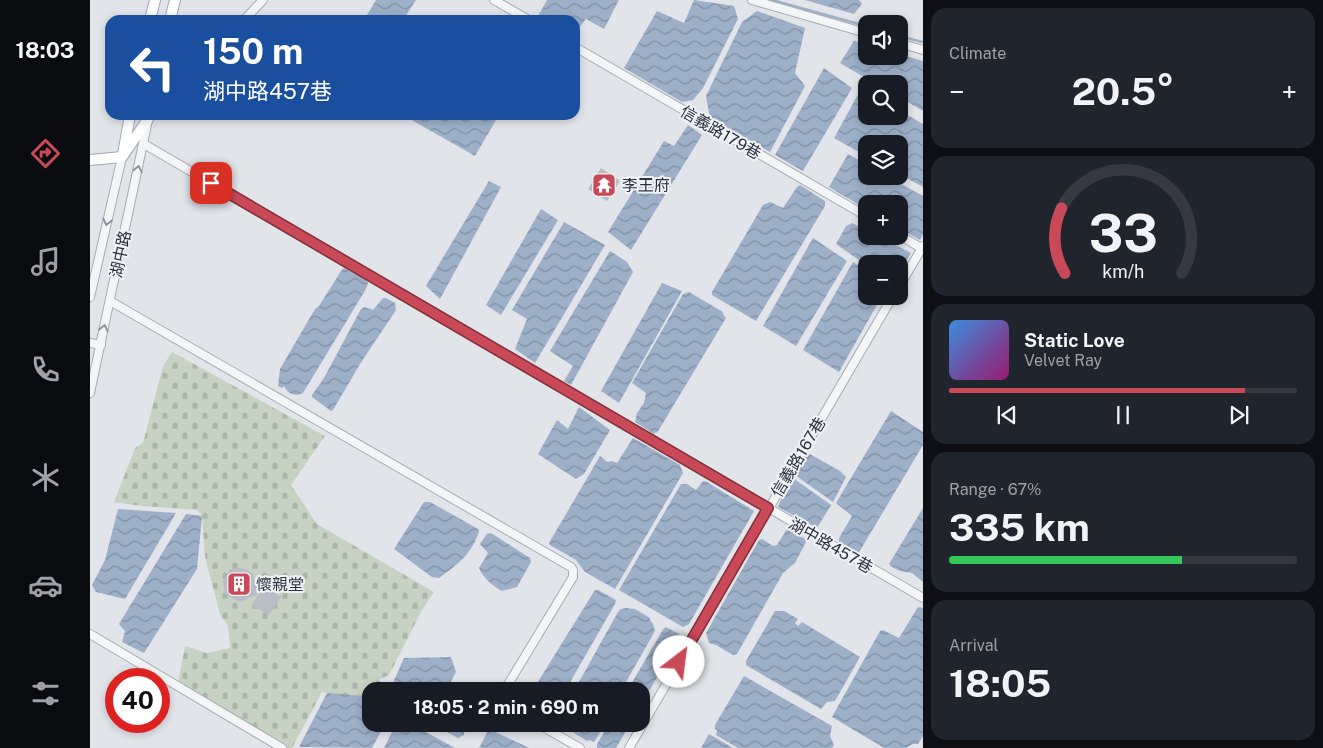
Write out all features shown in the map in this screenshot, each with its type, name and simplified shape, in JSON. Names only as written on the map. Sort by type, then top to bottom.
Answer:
[{"type":"main road","points":[[151,15],[155,0]]},
{"type":"main road","points":[[171,15],[175,0]]},
{"type":"main road","name":"湖中路","points":[[122,157],[129,120]]},
{"type":"main road","points":[[90,160],[122,157],[147,120]]},
{"type":"street","points":[[249,15],[263,0]]},
{"type":"street","points":[[494,0],[520,15]]},
{"type":"street","points":[[752,0],[858,31]]},
{"type":"street","points":[[908,46],[923,50]]},
{"type":"street","name":"信義路179巷","points":[[580,50],[858,211]]},
{"type":"street","name":"湖中路","points":[[90,393],[149,120]]},
{"type":"street","name":"湖中路457巷","points":[[144,144],[923,598]]},
{"type":"street","name":"湖中路","points":[[90,297],[122,157]]},
{"type":"street","points":[[908,240],[922,248],[908,272]]},
{"type":"street","points":[[110,301],[571,567],[573,577],[509,682]]},
{"type":"street","name":"信義路167巷","points":[[629,748],[888,305]]},
{"type":"street","points":[[90,343],[101,345]]},
{"type":"street","points":[[90,634],[277,747]]},
{"type":"street","points":[[552,732],[580,748]]},
{"type":"green space","points":[[172,352],[325,436],[291,485],[317,524],[434,592],[422,610],[389,675],[374,682],[362,682],[362,699],[322,692],[292,748],[279,748],[177,689],[185,646],[207,653],[230,648],[228,626],[220,614],[205,557],[202,516],[197,510],[114,502],[135,448],[143,443],[163,366]]},
{"type":"water","points":[[376,0],[416,0],[406,15],[367,15]]},
{"type":"water","points":[[547,0],[619,0],[604,29],[586,19],[580,27],[580,15],[539,15]]},
{"type":"water","points":[[694,0],[734,6],[738,19],[703,88],[693,100],[682,102],[624,68],[657,11],[684,23]]},
{"type":"water","points":[[805,0],[859,0],[862,4],[854,14]]},
{"type":"water","points":[[757,11],[805,28],[795,73],[805,86],[770,152],[710,118],[706,96],[742,22]]},
{"type":"water","points":[[854,41],[858,42],[858,65],[908,65],[908,57],[923,61],[923,111],[908,102],[908,75],[861,75],[840,63]]},
{"type":"water","points":[[824,68],[852,88],[803,171],[775,155]]},
{"type":"water","points":[[858,94],[858,125],[908,125],[908,115],[923,124],[923,187],[908,179],[908,135],[858,135],[858,152],[834,138]]},
{"type":"water","points":[[412,120],[496,120],[475,156]]},
{"type":"water","points":[[688,125],[702,135],[631,250],[608,232],[664,141],[674,146]]},
{"type":"water","points":[[848,154],[858,160],[858,185],[903,185],[923,196],[923,234],[920,240],[908,233],[908,195],[858,195],[858,204],[829,187]]},
{"type":"water","points":[[489,181],[501,187],[440,299],[426,286]]},
{"type":"water","points":[[800,185],[825,201],[825,206],[756,321],[712,295],[712,292],[763,205],[770,202],[783,208]]},
{"type":"water","points":[[541,209],[558,220],[501,315],[486,305]]},
{"type":"water","points":[[564,222],[605,245],[535,363],[515,349],[527,319],[512,310]]},
{"type":"water","points":[[852,223],[858,226],[858,245],[896,245],[911,253],[908,258],[908,255],[858,255],[858,259],[836,244],[846,226]]},
{"type":"water","points":[[813,238],[847,261],[796,346],[763,326]]},
{"type":"water","points":[[610,251],[627,262],[633,272],[571,385],[564,381],[573,366],[550,351]]},
{"type":"water","points":[[853,262],[858,265],[858,305],[877,305],[839,372],[803,350]]},
{"type":"water","points":[[344,268],[366,280],[368,283],[366,289],[303,393],[292,394],[284,386],[282,388],[278,386],[280,369],[315,309],[319,306]]},
{"type":"water","points":[[662,283],[682,291],[619,403],[601,391]]},
{"type":"water","points":[[689,292],[723,312],[726,318],[657,433],[654,434],[635,422],[637,413],[644,403],[646,393],[632,383],[683,294]]},
{"type":"water","points":[[383,298],[395,303],[396,310],[331,411],[312,397],[312,395],[324,378],[361,309],[365,307],[373,310]]},
{"type":"water","points":[[579,407],[610,430],[584,474],[576,479],[538,454],[557,420],[568,429]]},
{"type":"water","points":[[891,411],[923,432],[923,445],[858,554],[839,543],[839,538],[852,516],[836,503]]},
{"type":"water","points":[[633,438],[680,465],[683,473],[615,589],[585,572],[576,560],[549,543],[600,456],[607,462],[617,463]]},
{"type":"water","points":[[808,453],[840,471],[846,477],[833,502],[795,475]]},
{"type":"water","points":[[793,478],[831,505],[817,528],[778,507],[784,492]]},
{"type":"water","points":[[703,481],[754,511],[689,624],[683,627],[619,590],[681,484],[687,484],[696,490]]},
{"type":"water","points":[[424,502],[430,502],[479,531],[468,552],[458,563],[439,578],[432,577],[394,549]]},
{"type":"water","points":[[923,508],[923,582],[912,573],[896,569],[889,564]]},
{"type":"water","points":[[118,509],[176,513],[125,599],[96,592],[92,585],[105,560]]},
{"type":"water","points":[[186,514],[202,516],[197,569],[144,653],[122,642],[125,631],[119,624]]},
{"type":"water","points":[[787,529],[807,540],[795,563],[783,573],[737,654],[733,655],[709,643],[706,633],[759,540],[762,539],[773,546],[777,545]]},
{"type":"water","points":[[491,533],[530,558],[531,562],[517,587],[502,591],[483,575],[479,568],[488,553],[480,544],[487,534]]},
{"type":"water","points":[[595,590],[616,600],[570,682],[538,682]]},
{"type":"water","points":[[918,607],[923,608],[923,736],[918,744],[913,744],[906,748],[884,748],[832,717],[880,631],[883,630],[899,638]]},
{"type":"water","points":[[621,609],[635,609],[650,618],[655,631],[626,682],[579,682],[618,612]]},
{"type":"water","points":[[775,611],[784,611],[798,619],[795,623],[798,626],[802,622],[860,657],[835,701],[827,702],[821,709],[746,665],[746,661]]},
{"type":"water","points":[[666,627],[679,634],[680,638],[650,690],[650,682],[632,682]]},
{"type":"water","points":[[451,657],[456,672],[451,682],[393,682],[404,658]]},
{"type":"water","points":[[744,676],[832,726],[830,736],[834,745],[832,748],[738,748],[716,735],[715,725]]},
{"type":"water","points":[[327,693],[362,696],[362,732],[381,732],[372,748],[299,747]]},
{"type":"water","points":[[392,732],[426,732],[455,748],[384,748]]},
{"type":"water","points":[[447,732],[464,732],[464,735],[458,738]]},
{"type":"water","points":[[487,732],[495,732],[529,748],[479,748]]},
{"type":"water","points":[[600,732],[594,742],[587,741],[574,733]]},
{"type":"water","points":[[604,732],[625,732],[616,748],[597,748],[597,744]]},
{"type":"water","points":[[709,734],[733,748],[701,748]]},
{"type":"building","name":"李王府","points":[[601,168],[620,181],[607,201],[588,189]]},
{"type":"building","name":"懷親堂","points":[[243,568],[253,574],[257,595],[239,602],[225,594],[223,581],[230,569]]},
{"type":"building","points":[[263,586],[281,597],[269,615],[252,605]]},
{"type":"waterway","points":[[772,0],[858,24]]},
{"type":"waterway","points":[[908,38],[923,42]]},
{"type":"place","name":"李王府","points":[[604,185]]},
{"type":"place","name":"懷親堂","points":[[239,584]]},
{"type":"route","points":[[211,183],[768,508],[679,662]]}]
